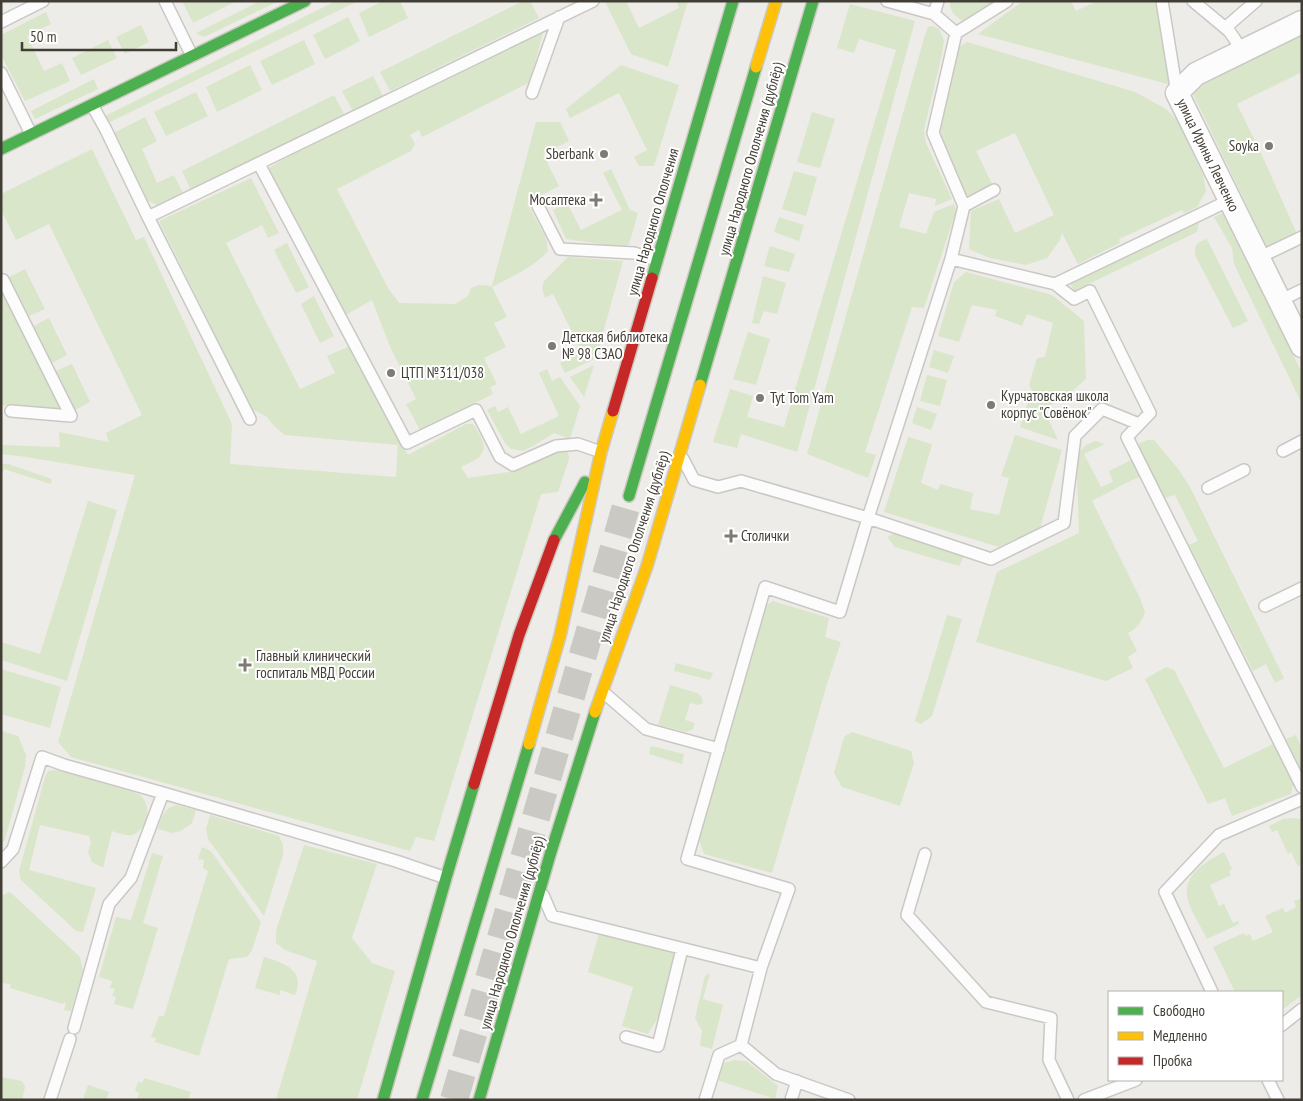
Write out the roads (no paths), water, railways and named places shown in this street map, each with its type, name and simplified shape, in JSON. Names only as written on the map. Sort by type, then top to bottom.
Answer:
[{"type":"street","points":[[1,149],[305,1]]},
{"type":"street","name":"улица Народного Ополчения","points":[[601,452],[734,1]]},
{"type":"street","points":[[629,496],[776,1]]},
{"type":"street","name":"улица Народного Ополчения (дублёр)","points":[[480,1098],[540,889],[602,691],[647,566],[681,454],[813,1]]},
{"type":"street","name":"улица Ирины Левченко","points":[[1302,22],[1196,74],[1177,93],[1302,346]]},
{"type":"street","points":[[383,1100],[446,878],[519,635],[554,539],[601,452]]},
{"type":"street","points":[[422,1100],[560,636],[601,452]]},
{"type":"lane","points":[[1,22],[43,1]]},
{"type":"lane","points":[[165,1],[192,56]]},
{"type":"lane","points":[[148,217],[593,1]]},
{"type":"lane","points":[[887,1],[934,14],[956,33]]},
{"type":"lane","points":[[934,14],[938,1]]},
{"type":"lane","points":[[705,1100],[719,1055],[741,1044],[761,968],[788,889],[687,859],[765,587],[840,612],[951,259],[964,206],[934,133],[956,33],[1007,1]]},
{"type":"lane","points":[[1162,1],[1177,93]]},
{"type":"lane","points":[[1193,1],[1225,28],[1242,51]]},
{"type":"lane","points":[[1225,28],[1256,1]]},
{"type":"lane","points":[[532,93],[560,17]]},
{"type":"lane","points":[[1,73],[31,135]]},
{"type":"lane","points":[[92,105],[250,419]]},
{"type":"lane","points":[[259,164],[408,443],[476,410],[500,457],[513,465],[556,446],[578,444],[601,452]]},
{"type":"lane","points":[[964,206],[994,190]]},
{"type":"lane","points":[[1055,284],[1230,200]]},
{"type":"lane","points":[[538,206],[560,249],[634,253],[657,260]]},
{"type":"lane","points":[[1258,258],[1302,237]]},
{"type":"lane","points":[[951,259],[1055,284],[1074,299],[1090,291],[1150,413],[1127,436],[1302,787]]},
{"type":"lane","points":[[1,281],[3,280],[71,416],[11,412]]},
{"type":"lane","points":[[1279,301],[1302,290]]},
{"type":"lane","points":[[681,454],[694,480],[718,487],[741,481],[868,518],[991,559],[1064,523],[1074,436],[1102,409],[1140,424]]},
{"type":"lane","points":[[1283,451],[1302,441]]},
{"type":"lane","points":[[1208,488],[1244,470]]},
{"type":"lane","points":[[1265,606],[1302,588]]},
{"type":"lane","points":[[602,691],[646,729],[719,749]]},
{"type":"lane","points":[[1,862],[13,849],[42,757],[64,766],[163,793],[405,864],[446,878]]},
{"type":"lane","points":[[50,1100],[72,1033],[109,904],[131,878],[163,793]]},
{"type":"lane","points":[[1212,991],[1165,892],[1219,835],[1302,799]]},
{"type":"lane","points":[[924,854],[907,915],[986,1002],[1052,1018],[1049,1060],[1068,1100]]},
{"type":"lane","points":[[540,889],[552,916],[761,968]]},
{"type":"lane","points":[[626,1037],[658,1046],[682,948]]},
{"type":"lane","points":[[1283,1023],[1302,1009]]},
{"type":"lane","points":[[741,1044],[776,1074],[849,1100]]},
{"type":"lane","points":[[791,1100],[797,1081]]},
{"type":"lane","points":[[1084,1100],[1133,1081]]},
{"type":"lane","points":[[1268,1081],[1278,1100]]},
{"type":"tunnel","points":[[454,1100],[629,496]]},
{"type":"place","name":"Soyka","points":[[1269,146]]},
{"type":"place","name":"Sberbank","points":[[604,154]]},
{"type":"place","name":"Мосаптека","points":[[596,200]]},
{"type":"place","name":"Детская библиотека № 98 СЗАО","points":[[552,346]]},
{"type":"place","name":"ЦТП №311/038","points":[[391,373]]},
{"type":"place","name":"Tyt Tom Yam","points":[[760,398]]},
{"type":"place","name":"Курчатовская школа корпус \"Совёнок\"","points":[[991,405]]},
{"type":"place","name":"Столички","points":[[731,536]]},
{"type":"place","name":"Главный клинический госпиталь МВД России","points":[[245,665]]}]
